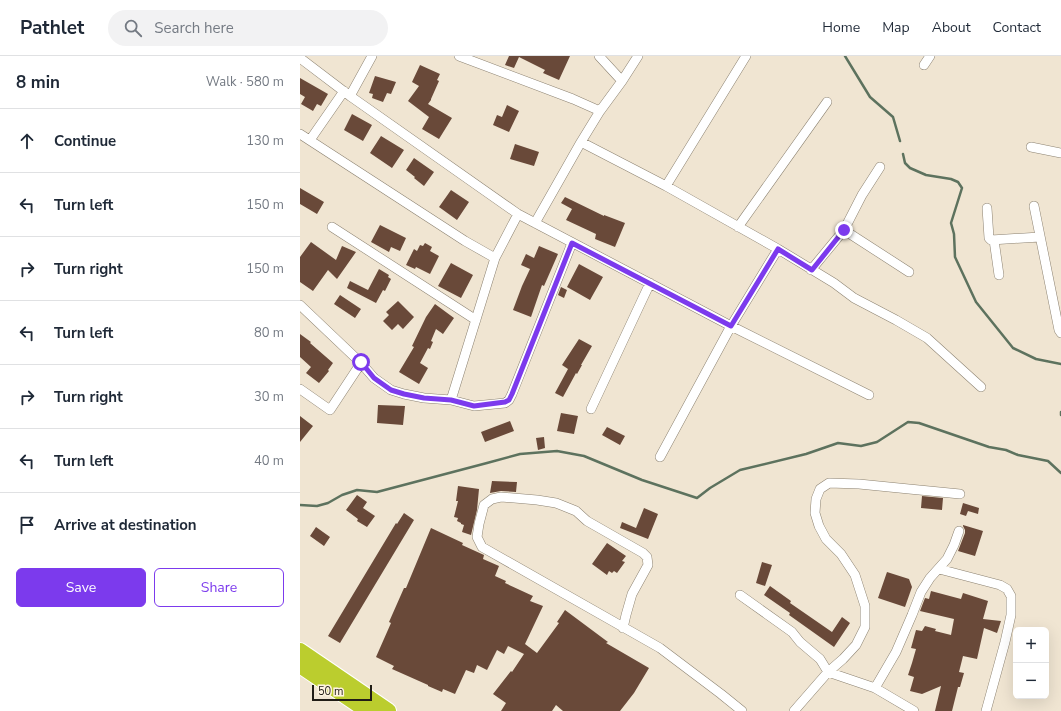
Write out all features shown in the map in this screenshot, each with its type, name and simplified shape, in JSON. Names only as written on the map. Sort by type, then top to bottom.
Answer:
[{"type":"highway","points":[[300,651],[388,711]]},
{"type":"highway","points":[[300,665],[368,711]]},
{"type":"street","points":[[310,140],[347,94],[372,56]]},
{"type":"street","points":[[459,56],[600,111]]},
{"type":"street","points":[[599,56],[622,81]]},
{"type":"street","points":[[535,223],[600,111],[638,56]]},
{"type":"street","points":[[666,186],[746,56]]},
{"type":"street","points":[[924,65],[930,56]]},
{"type":"street","points":[[300,58],[347,94],[518,214],[731,326],[868,395]]},
{"type":"street","points":[[738,227],[827,102]]},
{"type":"street","points":[[300,134],[465,241],[495,258]]},
{"type":"street","points":[[581,142],[666,186],[778,249],[854,298],[927,338],[981,387]]},
{"type":"street","points":[[1031,147],[1061,153]]},
{"type":"street","points":[[812,270],[844,230],[862,195],[880,167]]},
{"type":"street","points":[[1034,206],[1059,330],[1061,333]]},
{"type":"street","points":[[987,208],[989,238],[991,240],[1040,238]]},
{"type":"street","points":[[451,400],[495,258],[518,214]]},
{"type":"street","points":[[332,227],[476,320]]},
{"type":"street","points":[[844,230],[909,272]]},
{"type":"street","points":[[994,240],[999,275]]},
{"type":"street","points":[[300,305],[361,362],[374,378],[391,390],[424,398],[451,400],[474,406],[498,404],[509,400],[512,394],[572,243]]},
{"type":"street","points":[[660,457],[731,326],[778,249]]},
{"type":"street","points":[[591,409],[650,283]]},
{"type":"street","points":[[300,389],[330,410],[361,362]]},
{"type":"street","points":[[794,711],[828,672],[856,645],[864,627],[865,606],[855,575],[841,554],[826,539],[819,526],[815,513],[816,499],[820,489],[829,483],[859,484],[960,494]]},
{"type":"street","points":[[623,628],[632,594],[648,565],[646,557],[643,553],[587,520],[576,511],[556,503],[501,497],[492,499],[484,505],[477,537],[482,548],[623,628],[660,648],[742,711]]},
{"type":"street","points":[[875,688],[896,652],[921,592],[930,578],[947,559],[959,531]]},
{"type":"street","points":[[939,569],[1000,585],[1007,589],[1011,596],[1011,615],[986,711]]},
{"type":"street","points":[[740,595],[792,632],[800,642],[820,659],[828,672],[875,688],[914,711]]},
{"type":"building","points":[[509,56],[570,56],[559,80],[543,73],[545,70],[519,57],[514,68],[505,65]]},
{"type":"building","points":[[420,65],[440,74],[437,80],[439,81],[428,104],[452,118],[439,139],[422,129],[429,117],[408,101],[419,86],[412,82]]},
{"type":"building","points":[[375,76],[396,82],[391,94],[387,93],[383,102],[372,98],[373,94],[369,93]]},
{"type":"building","points":[[300,78],[328,94],[321,106],[317,104],[313,111],[301,104],[305,97],[300,94]]},
{"type":"building","points":[[507,105],[519,111],[509,132],[493,125],[497,115],[502,117]]},
{"type":"building","points":[[352,114],[372,125],[363,141],[344,130]]},
{"type":"building","points":[[381,136],[404,150],[392,168],[370,153]]},
{"type":"building","points":[[515,144],[539,152],[534,166],[510,159]]},
{"type":"building","points":[[414,158],[434,172],[424,186],[406,170]]},
{"type":"building","points":[[300,188],[324,202],[317,214],[300,204]]},
{"type":"building","points":[[451,190],[469,202],[457,220],[439,207]]},
{"type":"building","points":[[565,197],[604,216],[625,223],[615,247],[595,239],[596,234],[566,220],[572,209],[561,203]]},
{"type":"building","points":[[380,225],[406,238],[400,251],[391,247],[389,252],[371,242]]},
{"type":"building","points":[[311,242],[336,260],[342,246],[356,252],[337,279],[328,270],[313,291],[300,282],[300,257]]},
{"type":"building","points":[[425,243],[432,247],[430,251],[439,256],[430,274],[416,267],[415,269],[406,265],[414,249],[417,251],[420,245],[423,246]]},
{"type":"building","points":[[539,246],[558,254],[544,286],[542,285],[531,317],[513,310],[530,269],[521,265],[526,254],[534,258]]},
{"type":"building","points":[[451,263],[473,275],[461,298],[438,286]]},
{"type":"building","points":[[579,264],[603,277],[590,300],[567,287]]},
{"type":"building","points":[[379,269],[389,275],[388,277],[391,279],[385,291],[383,290],[376,303],[347,288],[350,281],[368,290]]},
{"type":"building","points":[[561,287],[567,290],[564,298],[558,295]]},
{"type":"building","points":[[340,295],[361,309],[355,318],[334,304]]},
{"type":"building","points":[[398,301],[414,317],[403,329],[398,324],[392,330],[383,321],[389,315],[386,312]]},
{"type":"building","points":[[435,304],[454,318],[443,334],[436,329],[431,341],[433,342],[430,349],[428,348],[420,363],[428,368],[419,384],[399,372],[414,347],[412,346],[426,317]]},
{"type":"building","points":[[300,334],[311,342],[310,343],[333,363],[328,370],[329,371],[319,383],[306,373],[311,367],[300,357]]},
{"type":"building","points":[[579,339],[592,346],[563,397],[555,393],[568,369],[562,365]]},
{"type":"building","points":[[378,405],[405,406],[403,425],[377,423]]},
{"type":"building","points":[[561,413],[578,416],[574,434],[557,431]]},
{"type":"building","points":[[300,416],[313,426],[300,442]]},
{"type":"building","points":[[510,421],[514,431],[485,442],[481,432]]},
{"type":"building","points":[[607,427],[625,436],[620,445],[602,435]]},
{"type":"building","points":[[544,437],[545,448],[538,450],[536,438]]},
{"type":"building","points":[[492,481],[517,482],[516,492],[501,491],[490,493]]},
{"type":"building","points":[[458,486],[479,489],[477,510],[471,535],[462,532],[464,525],[457,521],[458,518],[454,517],[458,501],[456,501]]},
{"type":"building","points":[[357,495],[367,502],[363,508],[375,516],[367,527],[357,521],[358,519],[346,510]]},
{"type":"building","points":[[922,496],[943,498],[942,510],[921,508]]},
{"type":"building","points":[[963,503],[979,508],[978,514],[968,511],[966,516],[960,514]]},
{"type":"building","points":[[644,508],[658,514],[648,539],[620,528],[622,522],[636,528]]},
{"type":"building","points":[[404,513],[414,520],[340,643],[328,636],[396,523],[397,524]]},
{"type":"building","points":[[963,525],[983,531],[975,556],[958,551],[965,533]]},
{"type":"building","points":[[316,527],[330,537],[324,546],[310,536]]},
{"type":"building","points":[[431,528],[484,555],[483,559],[499,566],[495,576],[506,581],[505,583],[533,596],[530,601],[543,606],[525,644],[537,653],[559,623],[557,622],[565,610],[608,642],[606,643],[649,668],[634,693],[620,711],[563,711],[556,705],[552,711],[501,711],[506,703],[493,694],[511,671],[512,672],[524,654],[508,646],[504,654],[497,650],[487,670],[477,665],[474,673],[466,670],[455,694],[443,689],[442,692],[428,686],[392,669],[394,666],[376,657],[391,623],[389,622],[404,588],[406,588]]},
{"type":"building","points":[[607,543],[626,556],[622,561],[625,562],[617,573],[614,571],[612,573],[609,571],[607,575],[592,564]]},
{"type":"building","points":[[762,562],[772,565],[765,586],[756,583]]},
{"type":"building","points":[[887,572],[909,579],[912,587],[905,607],[878,598]]},
{"type":"building","points":[[770,586],[791,601],[790,603],[832,632],[842,617],[850,623],[834,647],[764,595]]},
{"type":"building","points":[[931,591],[961,599],[963,593],[988,601],[983,619],[1001,621],[997,633],[984,628],[977,659],[963,656],[959,672],[964,673],[960,687],[958,687],[952,711],[935,711],[941,686],[922,694],[910,691],[914,677],[908,675],[916,649],[911,648],[916,630],[922,631],[925,626],[936,629],[935,631],[951,635],[954,619],[920,611],[925,598],[929,599]]},
{"type":"waterway","points":[[845,56],[870,97],[893,117],[900,141]]},
{"type":"waterway","points":[[903,154],[905,163],[910,168],[926,175],[951,179],[958,182],[962,188],[951,223],[954,234],[955,257],[976,302],[1013,348],[1036,359],[1061,364]]},
{"type":"waterway","points":[[300,505],[317,506],[328,503],[342,495],[357,490],[377,492],[520,454],[557,451],[584,456],[642,480],[697,498],[710,488],[740,470],[806,454],[838,443],[861,446],[877,442],[908,422],[919,423],[989,447],[1048,461],[1061,473]]},
{"type":"route","points":[[361,362],[374,378],[391,390],[404,394],[424,398],[451,400],[474,406],[498,404],[509,400],[512,394],[572,243],[731,326],[778,249],[812,270],[844,230]]}]
